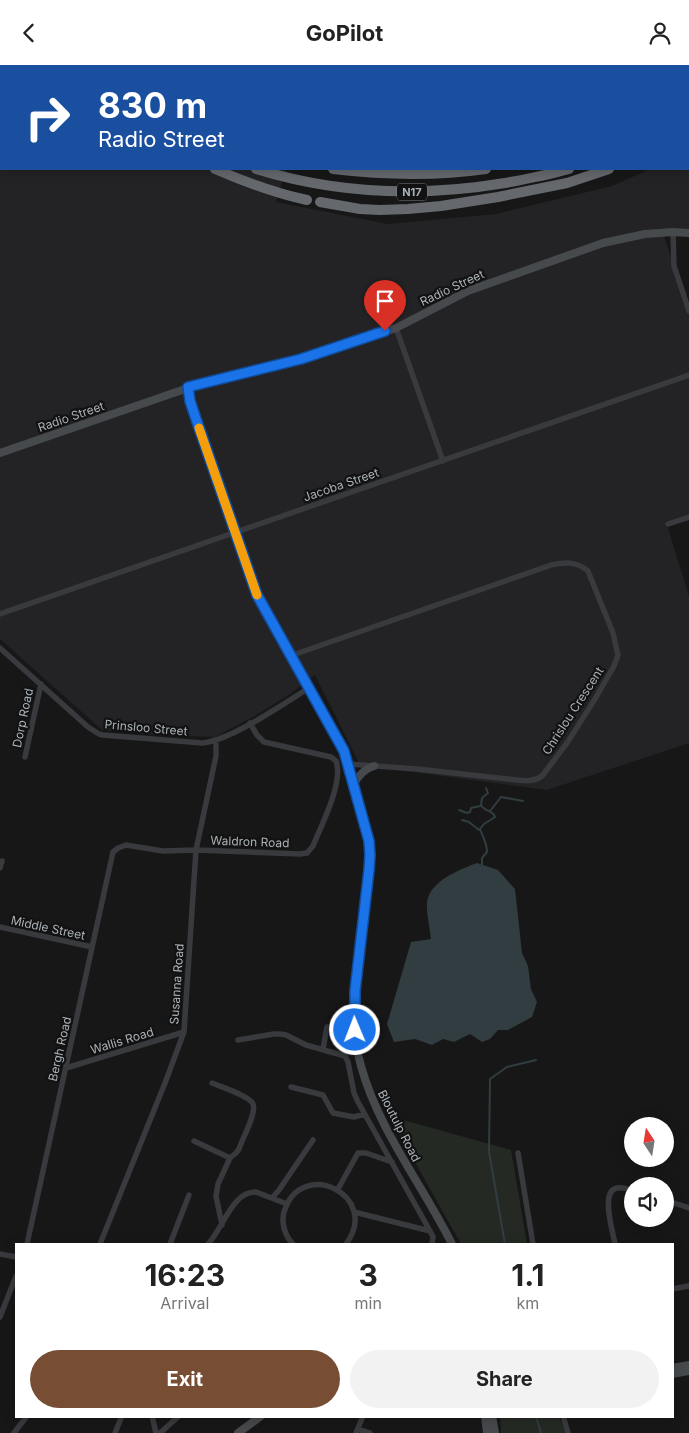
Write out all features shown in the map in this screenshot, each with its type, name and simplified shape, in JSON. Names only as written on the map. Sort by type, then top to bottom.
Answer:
[{"type":"highway","points":[[217,170],[277,193],[307,200]]},
{"type":"highway","name":"N17","points":[[260,170],[291,179],[334,187],[417,192],[476,188],[564,170]]},
{"type":"highway","name":"N17","points":[[344,170],[386,174],[475,170]]},
{"type":"highway","points":[[320,202],[360,209],[380,210],[441,206],[567,183],[606,170]]},
{"type":"street","points":[[673,232],[674,266],[689,311]]},
{"type":"street","name":"Radio Street","points":[[0,453],[188,387],[301,359],[396,328],[468,291],[603,243],[645,234],[689,233]]},
{"type":"street","points":[[396,328],[443,461]]},
{"type":"street","name":"Jacoba Street","points":[[0,614],[689,375]]},
{"type":"street","name":"Bloutulp Road","points":[[188,387],[190,401],[257,595],[341,745],[348,764],[365,825],[370,855],[354,1005],[357,1052],[373,1103],[404,1162],[451,1243]]},
{"type":"street","points":[[668,524],[689,517]]},
{"type":"street","name":"Chrislou Crescent","points":[[290,656],[551,565],[575,563],[588,571],[613,633],[618,655],[614,666],[595,699],[567,743],[542,776],[536,780],[523,781],[417,769],[348,764]]},
{"type":"street","name":"Prinsloo Street","points":[[0,648],[98,734],[202,743],[216,741],[309,689]]},
{"type":"street","name":"Dorp Road","points":[[25,757],[41,684]]},
{"type":"street","name":"Waldron Road","points":[[111,859],[115,850],[123,845],[157,851],[196,850],[307,853],[311,849],[330,806],[338,772],[337,764],[334,759],[264,742],[250,723]]},
{"type":"street","name":"Susanna Road","points":[[100,1243],[166,1083],[184,1032],[196,850],[217,754],[216,741]]},
{"type":"street","points":[[354,785],[363,772],[368,768],[374,767]]},
{"type":"street","name":"Bergh Road","points":[[26,1243],[111,859]]},
{"type":"street","points":[[0,868],[2,861]]},
{"type":"street","name":"Middle Street","points":[[0,927],[92,947]]},
{"type":"street","points":[[323,1049],[327,1027]]},
{"type":"street","name":"Wallis Road","points":[[66,1068],[184,1032]]},
{"type":"street","points":[[238,1040],[274,1033],[286,1035],[306,1045],[342,1054],[346,1058],[354,1093],[430,1231],[433,1237],[432,1243]]},
{"type":"street","points":[[212,1083],[246,1097],[253,1104],[253,1115],[239,1149],[230,1157],[218,1184],[216,1196],[222,1225]]},
{"type":"street","points":[[291,1087],[324,1095],[333,1113],[354,1117],[364,1114]]},
{"type":"street","points":[[272,1198],[313,1139]]},
{"type":"street","points":[[194,1141],[230,1157]]},
{"type":"street","points":[[338,1189],[358,1153],[366,1153],[392,1162]]},
{"type":"street","points":[[518,1153],[533,1243]]},
{"type":"street","points":[[291,1243],[284,1228],[283,1216],[287,1204],[294,1195],[304,1188],[315,1184],[327,1185],[338,1189],[346,1195],[351,1203],[355,1225],[347,1243]]},
{"type":"street","points":[[615,1243],[607,1202],[608,1195],[613,1189],[624,1190]]},
{"type":"street","points":[[209,1243],[233,1206],[244,1195],[251,1192],[256,1193],[287,1204]]},
{"type":"street","points":[[170,1243],[189,1195]]},
{"type":"street","points":[[674,1203],[689,1208]]},
{"type":"street","points":[[354,1212],[430,1231]]},
{"type":"street","points":[[416,1228],[422,1218]]},
{"type":"street","points":[[0,1254],[15,1257]]},
{"type":"street","points":[[0,1317],[15,1279]]},
{"type":"street","points":[[674,1289],[689,1286]]},
{"type":"street","points":[[674,1368],[689,1365]]},
{"type":"street","points":[[674,1374],[689,1371]]},
{"type":"street","points":[[14,1433],[25,1418]]},
{"type":"street","points":[[115,1433],[121,1418]]},
{"type":"street","points":[[153,1418],[158,1433],[177,1418]]},
{"type":"street","points":[[238,1433],[258,1418]]},
{"type":"street","points":[[243,1433],[263,1418]]},
{"type":"street","points":[[362,1418],[357,1431],[370,1433]]},
{"type":"street","points":[[485,1418],[487,1433]]},
{"type":"street","points":[[492,1418],[495,1433]]},
{"type":"street","points":[[564,1418],[568,1433]]},
{"type":"shaded area","points":[[0,170],[286,170],[276,202],[388,224],[496,214],[612,186],[648,170],[689,170],[689,229],[664,236],[689,311],[689,514],[666,522],[689,596],[689,743],[547,790],[360,765],[315,675],[287,696],[215,737],[155,735],[102,730],[0,639]]},
{"type":"shaded area","points":[[477,863],[498,870],[515,889],[522,953],[528,966],[531,989],[537,1002],[532,1017],[508,1030],[498,1030],[490,1039],[482,1042],[470,1034],[454,1042],[443,1039],[432,1045],[415,1039],[394,1042],[387,1024],[411,942],[431,939],[427,907],[429,895],[433,888],[446,877]]},
{"type":"shaded area","points":[[389,1116],[511,1150],[527,1243],[460,1243]]},
{"type":"shaded area","points":[[500,1418],[560,1418],[565,1433],[501,1433]]},
{"type":"waterway","points":[[482,865],[482,858],[487,849],[480,829],[495,817],[493,813],[481,805],[482,798],[488,793],[486,788]]},
{"type":"waterway","points":[[490,811],[501,797],[523,801]]},
{"type":"waterway","points":[[459,810],[467,813],[470,812],[471,808],[480,806]]},
{"type":"waterway","points":[[462,820],[469,822],[479,830]]},
{"type":"waterway","points":[[505,1243],[489,1152],[490,1079],[507,1067],[536,1060]]},
{"type":"waterway","points":[[537,1418],[541,1433]]},
{"type":"slow traffic","points":[[199,428],[257,595]]},
{"type":"route","points":[[355,1030],[355,991],[370,855],[365,825],[341,745],[257,595],[190,401],[188,387],[301,359],[385,331]]}]
